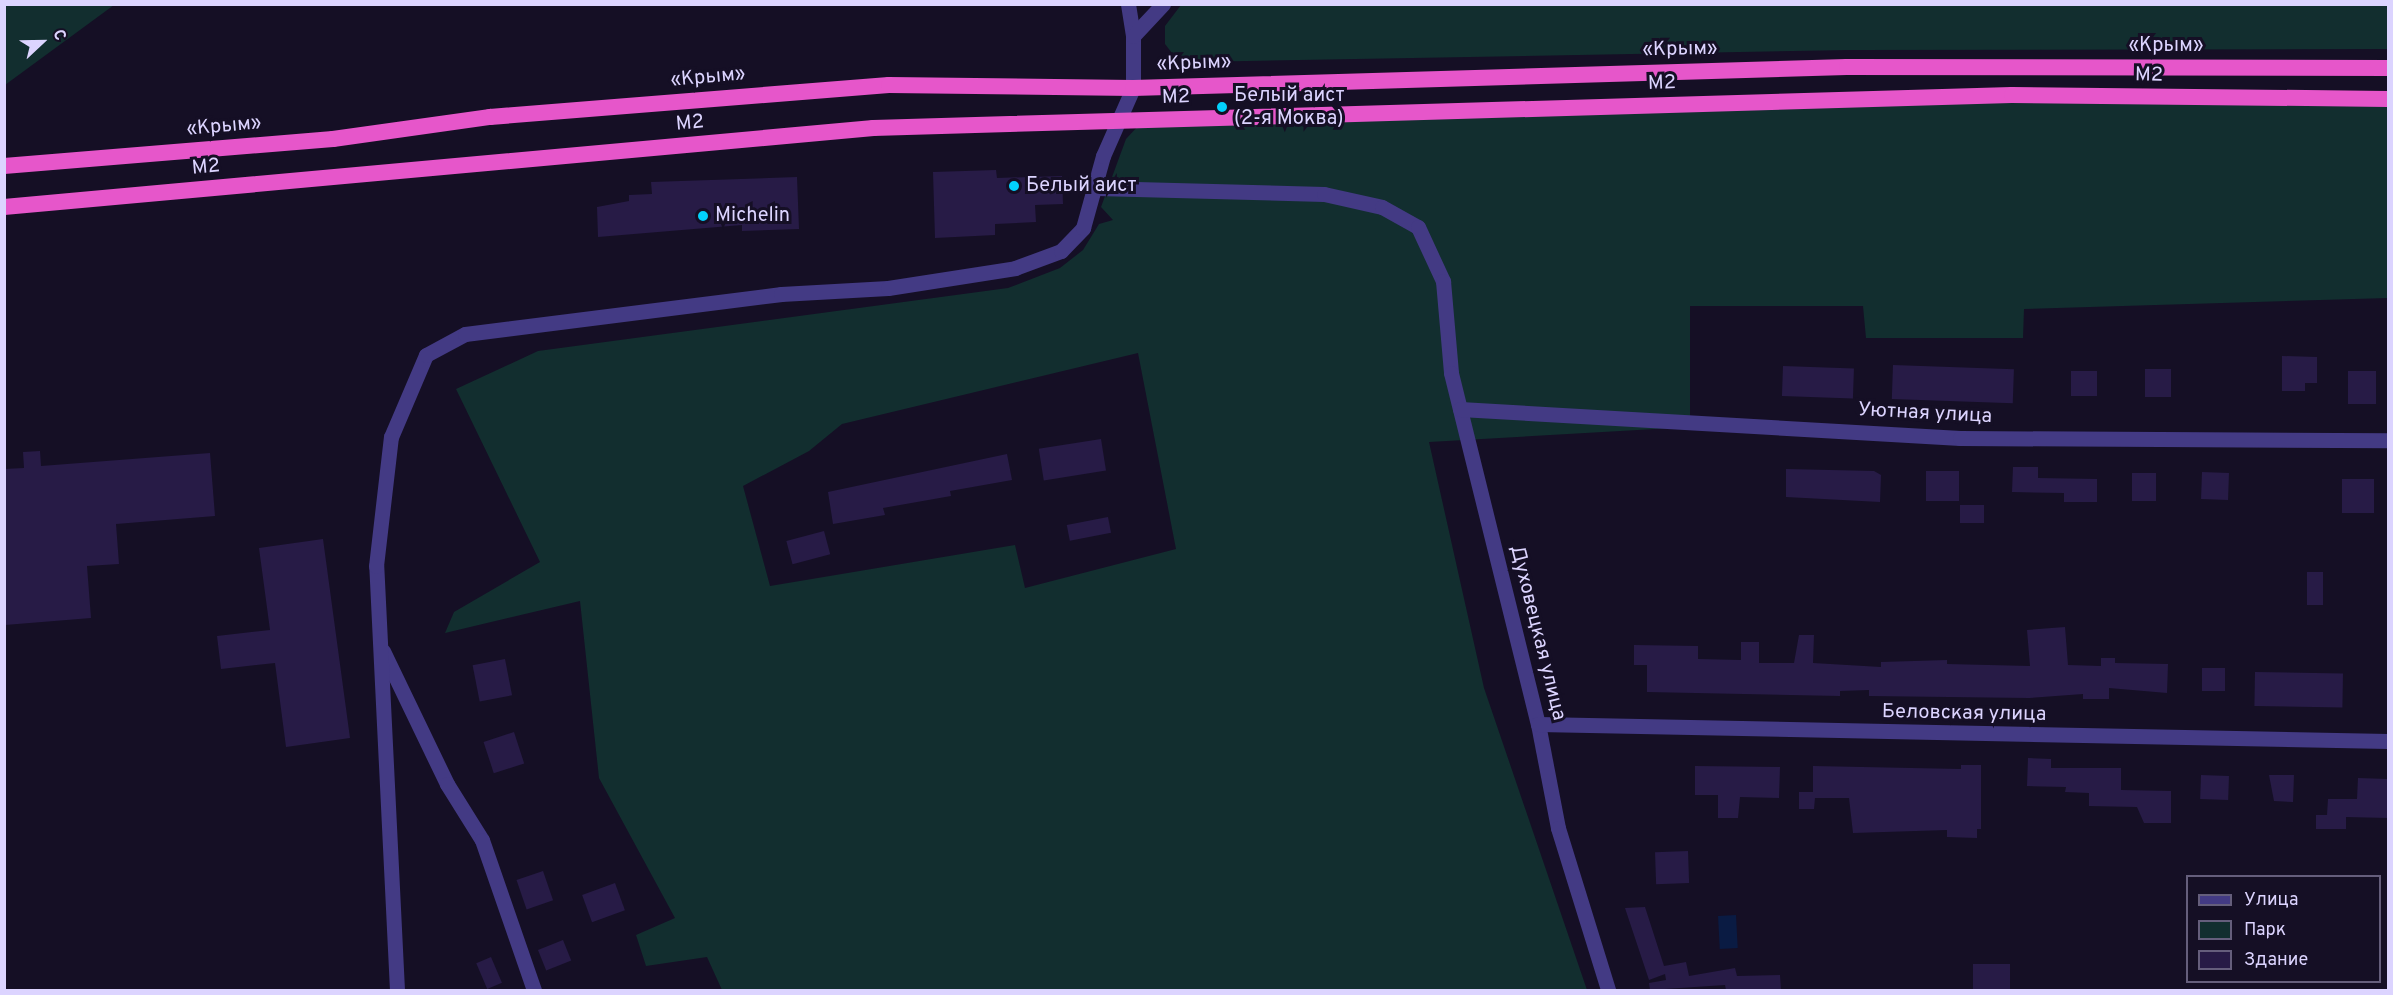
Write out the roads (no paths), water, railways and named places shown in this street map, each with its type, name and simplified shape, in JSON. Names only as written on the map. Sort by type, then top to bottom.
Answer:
[{"type":"highway","name":"«Крым»","points":[[4,166],[333,139],[490,117],[889,85],[1133,88],[1847,67],[2388,68]]},
{"type":"highway","name":"М2","points":[[4,207],[873,128],[2012,95],[2388,99]]},
{"type":"street","points":[[397,990],[376,566],[391,437],[426,355],[465,334],[781,294],[888,288],[1015,268],[1061,251],[1083,228],[1097,188],[1103,156],[1133,88],[1133,36],[1128,4]]},
{"type":"street","points":[[1133,36],[1163,4]]},
{"type":"street","name":"Духовецкая улица","points":[[1097,188],[1324,194],[1382,207],[1418,227],[1443,281],[1451,373],[1538,724],[1558,828],[1608,990]]},
{"type":"street","name":"Уютная улица","points":[[1460,409],[1960,438],[2388,440]]},
{"type":"street","points":[[379,643],[447,784],[482,840],[534,990]]},
{"type":"street","name":"Беловская улица","points":[[1538,724],[2388,741]]},
{"type":"water","points":[[1736,915],[1738,948],[1720,949],[1718,916]]},
{"type":"place","name":"Белый аист (2-я Моква)","points":[[1222,107]]},
{"type":"place","name":"Белый аист","points":[[1014,186]]},
{"type":"place","name":"Michelin","points":[[703,216]]}]
